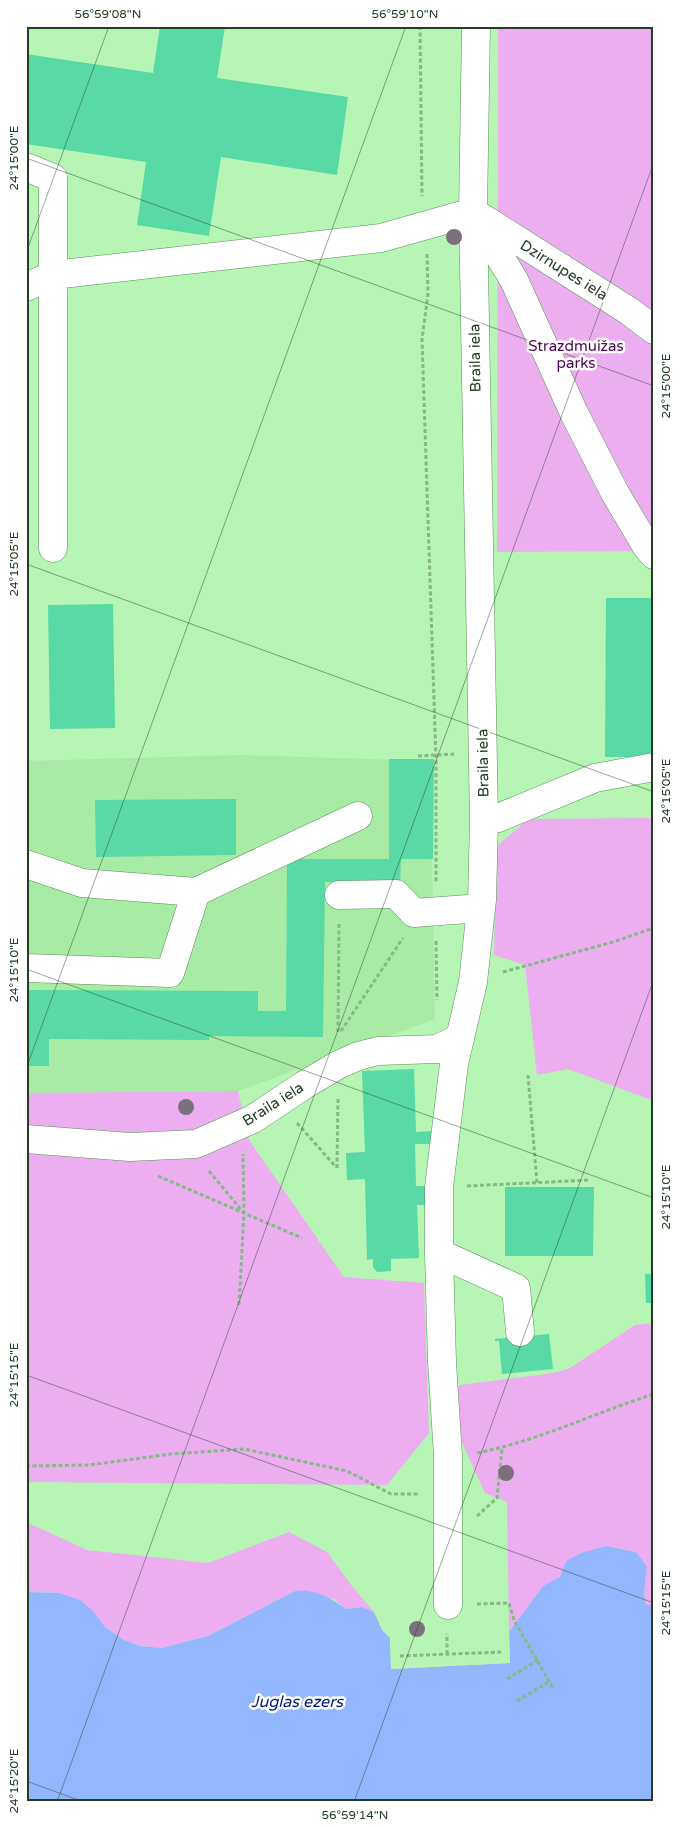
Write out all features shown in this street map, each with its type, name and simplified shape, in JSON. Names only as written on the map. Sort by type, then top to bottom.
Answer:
[{"type":"street","name":"Braila iela","points":[[26,1139],[130,1147],[196,1144],[253,1119],[338,1064],[358,1056],[378,1051],[448,1044],[473,982],[481,908],[484,821],[473,212],[476,26]]},
{"type":"street","points":[[26,167],[53,178],[53,548]]},
{"type":"street","points":[[26,288],[53,275],[381,238],[473,212],[514,280],[574,413],[615,494],[646,547],[654,555]]},
{"type":"street","name":"Dzirnupes iela","points":[[473,212],[629,311],[654,330]]},
{"type":"street","points":[[484,821],[498,818],[595,778],[654,768]]},
{"type":"street","points":[[26,864],[82,883],[196,892],[358,816]]},
{"type":"street","points":[[26,968],[170,973],[196,892]]},
{"type":"street","points":[[339,895],[396,894],[425,912],[481,908]]},
{"type":"street","points":[[448,1044],[454,1064],[439,1187],[442,1362],[448,1456],[448,1605]]},
{"type":"street","points":[[439,1253],[516,1288],[520,1332]]},
{"type":"path","points":[[420,26],[422,194],[428,294],[422,339],[436,755],[425,912],[448,1044]]},
{"type":"path","points":[[418,756],[482,752]]},
{"type":"path","points":[[339,895],[338,1036],[414,922],[425,912]]},
{"type":"path","points":[[473,982],[654,928]]},
{"type":"path","points":[[293,1119],[336,1168],[338,1064]]},
{"type":"path","points":[[528,1075],[537,1183]]},
{"type":"path","points":[[239,1305],[244,1213],[243,1148]]},
{"type":"path","points":[[208,1170],[244,1213]]},
{"type":"path","points":[[155,1174],[302,1238]]},
{"type":"path","points":[[439,1187],[590,1180]]},
{"type":"path","points":[[448,1456],[469,1455],[502,1448],[580,1422],[654,1394]]},
{"type":"path","points":[[448,1541],[497,1498],[502,1448]]},
{"type":"path","points":[[26,1466],[89,1465],[172,1454],[244,1449],[348,1472],[391,1494],[448,1493]]},
{"type":"path","points":[[509,1604],[514,1620],[554,1690]]},
{"type":"path","points":[[447,1654],[448,1634]]},
{"type":"path","points":[[400,1656],[501,1652]]},
{"type":"path","points":[[507,1679],[538,1660]]},
{"type":"path","points":[[517,1701],[550,1681]]},
{"type":"shaded area","points":[[242,755],[430,761],[435,1019],[238,1091],[26,1093],[26,761]]},
{"type":"green space","name":"Strazdmuižas parks","points":[[498,26],[654,26],[654,551],[497,552]]},
{"type":"green space","points":[[654,818],[654,1101],[568,1069],[537,1075],[525,965],[494,955],[496,847],[528,819]]},
{"type":"green space","points":[[238,1091],[249,1140],[344,1277],[424,1283],[429,1433],[387,1485],[26,1482],[26,1093]]},
{"type":"green space","points":[[654,1323],[654,1605],[646,1606],[644,1594],[647,1566],[636,1552],[605,1546],[566,1561],[560,1577],[543,1586],[509,1632],[507,1502],[485,1493],[458,1434],[452,1386],[554,1373],[570,1368],[635,1325]]},
{"type":"green space","points":[[26,1522],[87,1550],[208,1563],[289,1532],[327,1552],[374,1612],[362,1607],[346,1609],[334,1599],[295,1591],[208,1636],[162,1648],[140,1646],[124,1640],[105,1627],[93,1611],[59,1593],[26,1592]]},
{"type":"water","name":"Juglas ezers","points":[[606,1546],[636,1552],[647,1566],[644,1594],[646,1605],[654,1605],[654,1802],[26,1802],[26,1592],[59,1593],[80,1600],[93,1611],[105,1627],[124,1640],[140,1646],[162,1648],[208,1636],[295,1591],[309,1591],[328,1598],[346,1609],[362,1607],[374,1612],[382,1630],[390,1638],[391,1669],[510,1663],[509,1632],[543,1586],[560,1577],[566,1561],[581,1553]]},
{"type":"pier","points":[[507,1632],[509,1632],[510,1663],[391,1669],[390,1638],[393,1638],[393,1666],[508,1661]]},
{"type":"building","points":[[160,26],[225,26],[217,78],[348,97],[337,175],[221,157],[209,236],[137,225],[146,162],[26,144],[26,54],[153,73]]},
{"type":"building","points":[[606,598],[654,598],[654,757],[605,757]]},
{"type":"building","points":[[113,604],[115,728],[50,729],[48,605]]},
{"type":"building","points":[[389,759],[434,759],[433,859],[401,859],[400,886],[375,882],[325,882],[323,1037],[209,1036],[209,1040],[49,1039],[49,1066],[26,1066],[26,990],[258,991],[258,1011],[286,1011],[287,859],[389,859]]},
{"type":"building","points":[[236,799],[236,855],[96,857],[95,800]]},
{"type":"building","points":[[414,1069],[416,1132],[432,1131],[432,1144],[415,1144],[416,1186],[429,1186],[430,1205],[417,1205],[419,1258],[391,1259],[391,1271],[377,1272],[373,1267],[373,1259],[367,1260],[365,1179],[347,1180],[346,1153],[365,1152],[362,1071]]},
{"type":"building","points":[[505,1187],[594,1187],[593,1256],[505,1256]]},
{"type":"building","points":[[645,1274],[654,1274],[654,1303],[646,1303]]},
{"type":"building","points":[[549,1334],[553,1369],[502,1374],[499,1341],[495,1341],[495,1339]]}]
